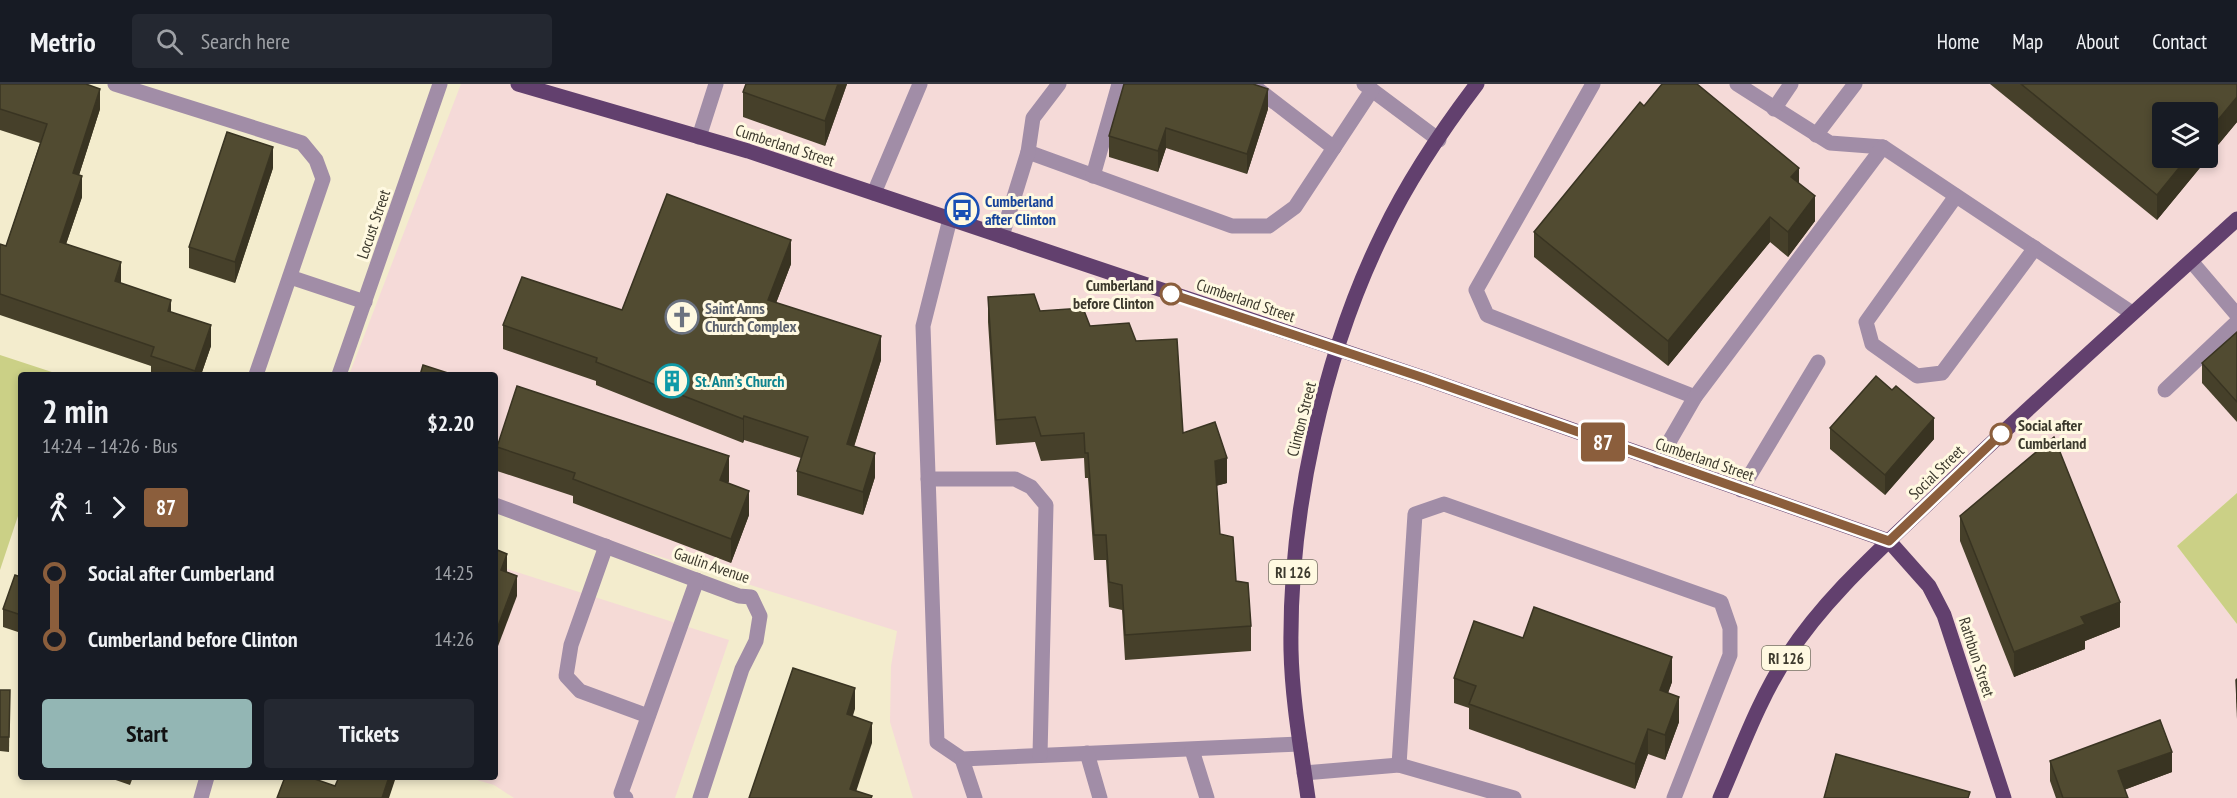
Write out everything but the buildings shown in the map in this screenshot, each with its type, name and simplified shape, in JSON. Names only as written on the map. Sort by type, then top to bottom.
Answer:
[{"type":"main road","name":"Cumberland Street","points":[[518,84],[699,136],[874,193],[1337,349],[1889,541]]},
{"type":"main road","name":"Clinton Street","points":[[1308,798],[1300,744],[1291,649],[1294,565],[1302,488],[1337,349],[1366,268],[1409,185],[1477,84]]},
{"type":"main road","name":"Social Street","points":[[1720,798],[1762,701],[1788,654],[1818,615],[1889,541],[2056,381],[2237,219]]},
{"type":"main road","name":"Rathbun Street","points":[[1889,541],[1929,586],[1944,615],[2004,798]]},
{"type":"street","points":[[115,84],[302,143],[316,160],[323,179],[257,372]]},
{"type":"street","name":"Locust Street","points":[[340,372],[440,84]]},
{"type":"street","points":[[699,136],[716,84]]},
{"type":"street","points":[[874,193],[920,84]]},
{"type":"street","points":[[1002,236],[1028,152],[1033,118],[1059,84]]},
{"type":"street","points":[[1093,176],[1119,84]]},
{"type":"street","points":[[1251,84],[1334,148]]},
{"type":"street","points":[[1593,84],[1476,290],[1487,315],[1699,391]]},
{"type":"street","points":[[1737,84],[1830,144],[1883,147],[2132,313]]},
{"type":"street","points":[[1774,109],[1791,84]]},
{"type":"street","points":[[1816,135],[1855,84]]},
{"type":"street","points":[[1028,152],[1232,226],[1269,226],[1295,207],[1334,148],[1368,87],[1438,140]]},
{"type":"street","points":[[1658,461],[1699,391],[1848,197],[1883,147]]},
{"type":"street","points":[[1956,196],[1866,322],[1872,344],[1917,376],[1942,373],[2035,248]]},
{"type":"street","points":[[950,219],[923,326],[937,742],[962,759],[1300,744]]},
{"type":"street","points":[[2191,261],[2237,315]]},
{"type":"street","points":[[290,277],[365,302]]},
{"type":"street","points":[[2165,390],[2237,322]]},
{"type":"street","points":[[1741,490],[1818,363]]},
{"type":"street","points":[[928,479],[1015,479],[1030,487],[1046,506],[1040,755]]},
{"type":"street","points":[[1399,765],[1415,514],[1444,504],[1721,602],[1730,628],[1730,655],[1674,798]]},
{"type":"street","name":"Gaulin Avenue","points":[[498,506],[739,596],[751,597],[760,616],[756,641],[742,669],[700,798]]},
{"type":"street","points":[[606,546],[571,645],[566,676],[580,691],[648,716]]},
{"type":"street","points":[[626,798],[621,793],[697,580]]},
{"type":"street","points":[[1192,750],[1207,798]]},
{"type":"street","points":[[1087,753],[1100,798]]},
{"type":"street","points":[[962,759],[975,798]]},
{"type":"street","points":[[1304,773],[1399,765],[1514,798]]},
{"type":"street","points":[[201,798],[206,780]]},
{"type":"shaded area","points":[[461,84],[2237,84],[2237,493],[2177,546],[2237,624],[2237,798],[913,798],[890,722],[891,666],[897,631],[498,506],[498,372],[350,372]]},
{"type":"shaded area","points":[[498,566],[729,640],[675,798],[514,798],[494,785],[477,780],[498,780]]},
{"type":"green space","points":[[0,355],[52,372],[18,372],[18,516],[0,570]]},
{"type":"green space","points":[[2237,493],[2237,624],[2177,546]]},
{"type":"bus line","name":"87","points":[[1171,294],[1424,378],[1549,424],[1889,541],[2001,434]]},
{"type":"place","name":"Cumberland after Clinton","points":[[962,210]]},
{"type":"place","name":"Cumberland before Clinton","points":[[1171,294]]},
{"type":"place","name":"Saint Anns Church Complex","points":[[682,317]]},
{"type":"place","name":"St. Ann's Church","points":[[672,381]]},
{"type":"place","name":"Social after Cumberland","points":[[2001,434]]}]
